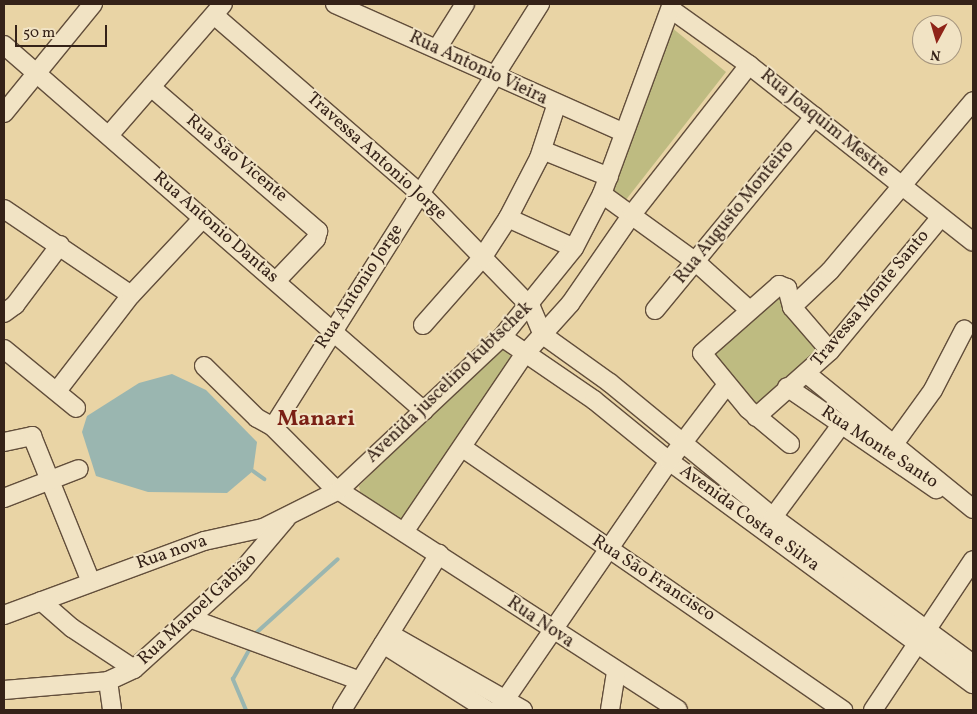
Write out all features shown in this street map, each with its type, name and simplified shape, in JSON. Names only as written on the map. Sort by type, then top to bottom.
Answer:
[{"type":"street","points":[[4,113],[40,74],[93,4]]},
{"type":"street","name":"Rua Antonio Vieira","points":[[335,4],[438,48],[556,106],[623,132]]},
{"type":"street","points":[[438,48],[465,4]]},
{"type":"street","name":"Rua Antonio Jorge","points":[[273,426],[540,4]]},
{"type":"street","name":"Rua Joaquim Mestre","points":[[672,7],[749,64],[940,218],[973,242]]},
{"type":"street","name":"Avenida juscelino kubtschek","points":[[339,490],[502,337],[531,307],[574,248],[609,177],[623,132],[672,7]]},
{"type":"street","points":[[110,134],[218,9]]},
{"type":"street","name":"Travessa Antonio Jorge","points":[[218,9],[421,194],[531,307]]},
{"type":"street","name":"Rua Antonio Dantas","points":[[4,45],[110,134],[424,411]]},
{"type":"street","points":[[204,366],[257,418],[273,426],[313,471],[404,532],[464,448],[524,355],[544,335],[633,213],[749,64]]},
{"type":"street","name":"Rua São Vicente","points":[[151,87],[318,233],[276,281]]},
{"type":"street","points":[[792,307],[830,271],[973,101]]},
{"type":"street","points":[[423,324],[482,258],[508,218],[542,150],[556,106]]},
{"type":"street","name":"Rua Augusto Monteiro","points":[[655,310],[815,116]]},
{"type":"street","points":[[542,150],[609,177]]},
{"type":"street","points":[[602,194],[633,213],[696,262],[747,308]]},
{"type":"street","points":[[4,209],[132,295]]},
{"type":"street","points":[[57,392],[132,295],[203,218]]},
{"type":"street","points":[[508,218],[574,248]]},
{"type":"street","name":"Travessa Monte Santo","points":[[756,416],[787,387],[808,374],[940,218]]},
{"type":"street","points":[[4,313],[15,305],[60,245]]},
{"type":"street","points":[[790,444],[756,416],[726,386],[702,353],[747,308],[772,288],[779,285],[787,288],[792,307],[830,350]]},
{"type":"street","points":[[531,307],[544,335]]},
{"type":"street","points":[[890,449],[933,390],[964,330]]},
{"type":"street","name":"Avenida Costa e Silva","points":[[544,335],[610,383],[773,517],[922,635],[973,684]]},
{"type":"street","name":"Avenida Costa e Silva","points":[[502,337],[524,355],[594,400],[669,461],[922,635],[973,664]]},
{"type":"street","points":[[4,349],[76,408]]},
{"type":"street","name":"Rua Monte Santo","points":[[808,374],[938,490],[946,490],[973,509]]},
{"type":"street","points":[[594,400],[610,383]]},
{"type":"street","points":[[502,704],[554,633],[606,550],[682,442],[726,386]]},
{"type":"street","name":"Rua Monte Santo","points":[[787,387],[841,425],[890,449]]},
{"type":"street","name":"Rua Monte Santo","points":[[773,517],[841,425]]},
{"type":"street","points":[[11,439],[32,436],[91,582]]},
{"type":"street","name":"Rua São Francisco","points":[[464,448],[606,550],[742,637],[842,710]]},
{"type":"street","points":[[4,498],[79,469]]},
{"type":"street","name":"Rua nova","points":[[4,615],[91,582],[288,516],[339,490]]},
{"type":"street","name":"Rua Manoel Gabião","points":[[4,690],[108,681],[134,669],[192,619],[254,559],[288,516]]},
{"type":"street","name":"Rua Nova","points":[[404,532],[554,633],[678,710]]},
{"type":"street","points":[[342,710],[358,680],[387,639],[439,554]]},
{"type":"street","points":[[873,710],[973,560]]},
{"type":"street","points":[[42,601],[72,628],[134,669]]},
{"type":"street","points":[[192,619],[358,680]]},
{"type":"street","points":[[387,639],[502,704],[524,710]]},
{"type":"street","points":[[387,639],[487,710]]},
{"type":"street","points":[[610,710],[616,673]]},
{"type":"street","points":[[108,681],[112,710]]},
{"type":"shaded area","points":[[671,27],[726,72],[625,201],[609,189]]},
{"type":"shaded area","points":[[775,295],[781,297],[821,348],[755,408],[728,379],[711,349]]},
{"type":"shaded area","points":[[501,347],[514,359],[401,521],[361,496],[359,486]]},
{"type":"water","points":[[172,374],[206,390],[257,442],[253,471],[227,493],[148,492],[96,476],[82,432],[87,416],[139,383]]},
{"type":"waterway","points":[[253,471],[264,479]]},
{"type":"waterway","points":[[256,633],[338,559]]},
{"type":"waterway","points":[[246,710],[233,679],[250,648]]},
{"type":"district","name":"Manari","points":[[316,420]]}]
